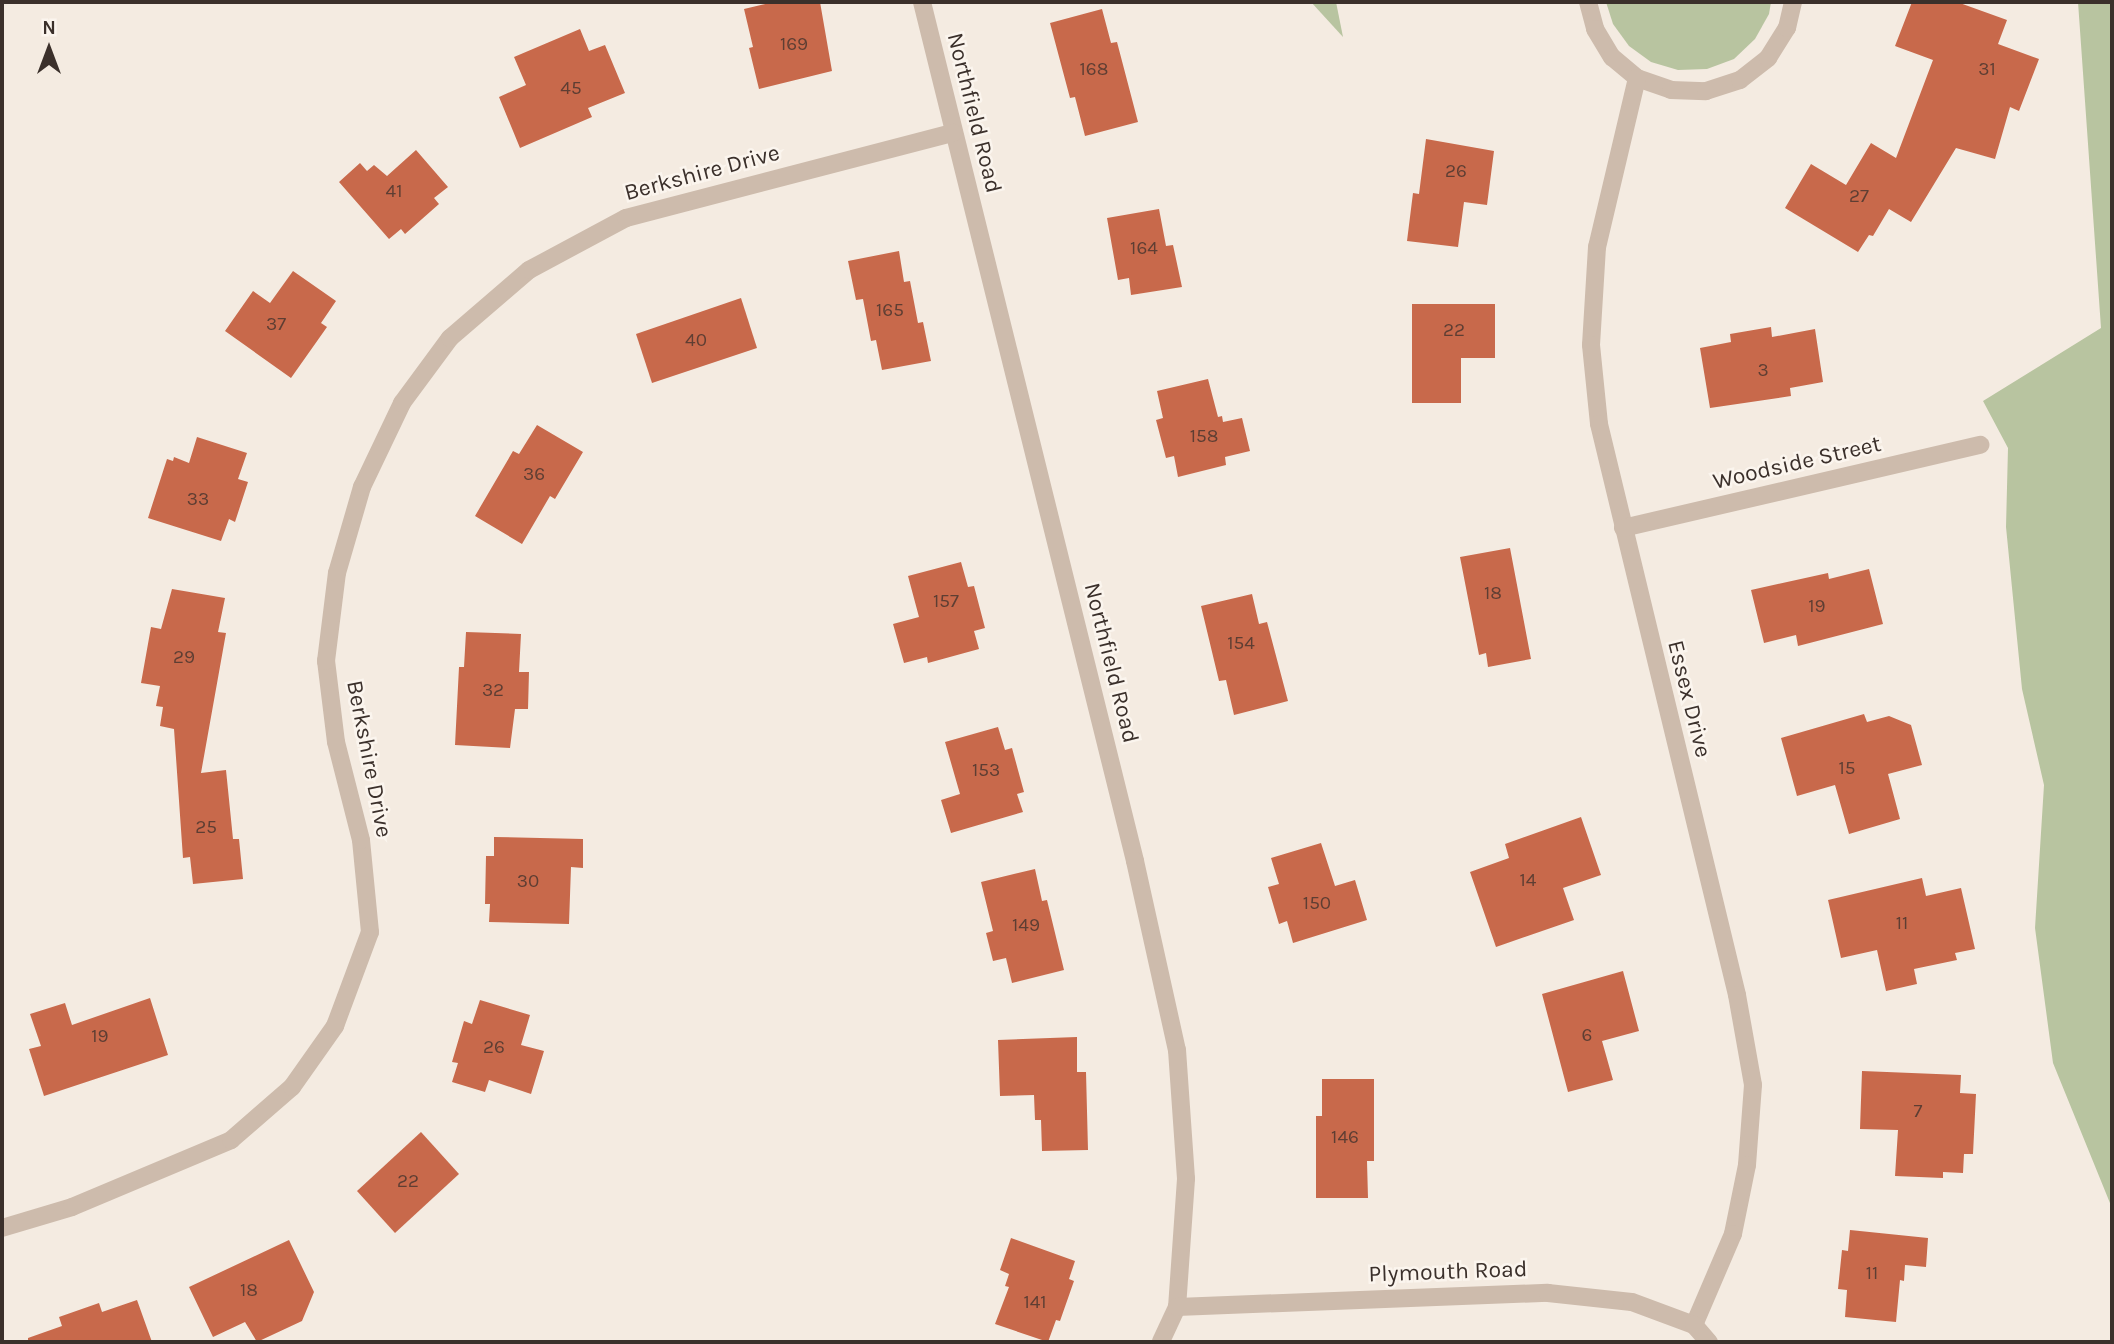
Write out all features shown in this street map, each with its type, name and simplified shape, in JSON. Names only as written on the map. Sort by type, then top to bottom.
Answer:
[{"type":"street","name":"Northfield Road","points":[[922,2],[1135,861],[1177,1050],[1186,1179],[1177,1307],[1161,1342]]},
{"type":"street","points":[[1588,2],[1595,29],[1612,57],[1637,78],[1671,90],[1706,91],[1740,80],[1768,58],[1787,28],[1793,2]]},
{"type":"street","name":"Essex Drive","points":[[1637,78],[1597,247],[1591,345],[1599,424],[1737,995],[1753,1085],[1747,1165],[1733,1234],[1694,1325]]},
{"type":"street","name":"Berkshire Drive","points":[[2,1228],[72,1207],[231,1140],[292,1087],[335,1026],[370,932],[361,840],[336,741],[326,661],[337,573],[362,486],[384,439],[402,403],[450,338],[530,270],[626,218],[953,133]]},
{"type":"street","name":"Woodside Street","points":[[1623,528],[1981,445]]},
{"type":"street","name":"Plymouth Road","points":[[1177,1307],[1548,1293],[1632,1302],[1694,1325],[1709,1342]]},
{"type":"green space","points":[[1311,2],[1336,2],[1343,37]]},
{"type":"green space","points":[[1606,2],[1771,2],[1769,14],[1755,39],[1734,59],[1707,69],[1678,70],[1651,62],[1629,46],[1613,24]]},
{"type":"green space","points":[[2078,2],[2112,2],[2112,1208],[2053,1063],[2035,928],[2044,785],[2022,689],[2006,527],[2008,448],[1983,401],[2101,328]]},
{"type":"building","points":[[774,2],[820,2],[832,71],[759,89],[749,48],[753,47],[744,9]]},
{"type":"building","points":[[1912,2],[1957,2],[2007,20],[1998,44],[2039,59],[2019,111],[2010,107],[1995,159],[1956,148],[1911,222],[1889,209],[1873,236],[1869,235],[1858,252],[1785,208],[1811,164],[1846,185],[1871,143],[1896,158],[1933,60],[1895,46]]},
{"type":"building","points":[[1102,9],[1111,43],[1117,42],[1138,122],[1085,136],[1075,97],[1070,98],[1050,23]]},
{"type":"building","points":[[580,29],[589,51],[605,45],[625,93],[588,108],[592,117],[520,148],[499,97],[526,85],[514,57]]},
{"type":"building","points":[[1426,139],[1494,151],[1487,205],[1464,202],[1458,247],[1407,241],[1413,193],[1419,194]]},
{"type":"building","points":[[416,150],[448,187],[434,198],[439,204],[405,234],[401,229],[389,239],[339,182],[360,163],[367,171],[374,165],[387,176]]},
{"type":"building","points":[[1159,209],[1166,246],[1173,245],[1182,287],[1131,295],[1129,278],[1118,280],[1107,218]]},
{"type":"building","points":[[899,251],[904,282],[910,281],[918,323],[923,322],[931,361],[882,370],[876,340],[871,341],[863,299],[856,300],[848,261]]},
{"type":"building","points":[[293,271],[336,301],[321,323],[327,327],[291,378],[225,331],[253,291],[270,303]]},
{"type":"building","points":[[741,298],[757,348],[652,383],[636,334]]},
{"type":"building","points":[[1412,304],[1495,304],[1495,358],[1461,358],[1461,403],[1412,403]]},
{"type":"building","points":[[1771,327],[1772,337],[1815,329],[1823,382],[1790,388],[1791,396],[1710,408],[1700,348],[1731,342],[1730,334]]},
{"type":"building","points":[[1208,379],[1218,417],[1222,416],[1223,422],[1242,418],[1250,451],[1225,457],[1226,465],[1178,477],[1174,456],[1166,458],[1156,420],[1163,418],[1157,391]]},
{"type":"building","points":[[537,425],[583,452],[555,499],[550,496],[522,544],[475,516],[513,451],[519,454]]},
{"type":"building","points":[[197,437],[247,453],[238,479],[248,482],[235,522],[229,519],[221,541],[148,518],[167,459],[173,461],[174,457],[189,463]]},
{"type":"building","points":[[1510,548],[1531,659],[1488,667],[1486,653],[1479,655],[1460,557]]},
{"type":"building","points":[[961,562],[968,587],[974,586],[985,628],[974,631],[979,649],[928,663],[927,657],[904,663],[893,624],[919,617],[908,576]]},
{"type":"building","points":[[1869,569],[1883,624],[1798,646],[1796,635],[1764,643],[1751,590],[1828,573],[1829,579]]},
{"type":"building","points":[[172,589],[225,598],[218,632],[226,633],[201,773],[226,770],[233,839],[239,839],[243,879],[193,884],[190,857],[183,858],[174,729],[160,726],[163,707],[156,706],[160,686],[141,683],[151,627],[161,629]]},
{"type":"building","points":[[1252,594],[1259,624],[1267,622],[1288,701],[1234,715],[1226,680],[1219,681],[1201,606]]},
{"type":"building","points":[[466,632],[521,634],[519,672],[529,672],[528,709],[515,709],[510,748],[455,745],[459,667],[464,667]]},
{"type":"building","points":[[1864,714],[1867,722],[1889,716],[1911,725],[1922,765],[1888,774],[1900,819],[1849,834],[1835,785],[1797,796],[1781,738]]},
{"type":"building","points":[[998,727],[1005,750],[1012,748],[1024,792],[1017,794],[1023,812],[951,833],[941,800],[960,794],[945,742]]},
{"type":"building","points":[[1581,817],[1601,875],[1563,888],[1574,920],[1496,947],[1470,872],[1509,858],[1505,844]]},
{"type":"building","points":[[494,837],[583,839],[583,868],[571,867],[569,924],[489,922],[490,904],[485,904],[486,856],[494,856]]},
{"type":"building","points":[[1321,843],[1335,886],[1355,880],[1367,920],[1293,943],[1287,921],[1279,924],[1268,887],[1279,884],[1271,858]]},
{"type":"building","points":[[1035,869],[1042,901],[1047,900],[1064,970],[1012,983],[1006,958],[993,961],[986,933],[993,931],[981,882]]},
{"type":"building","points":[[1922,878],[1926,896],[1961,888],[1975,949],[1955,953],[1957,960],[1914,969],[1917,984],[1886,991],[1877,950],[1841,958],[1828,900]]},
{"type":"building","points":[[1623,971],[1639,1031],[1602,1041],[1613,1080],[1568,1092],[1542,994]]},
{"type":"building","points":[[150,998],[168,1055],[44,1096],[29,1049],[41,1046],[30,1014],[65,1003],[72,1025]]},
{"type":"building","points":[[480,1000],[530,1015],[521,1045],[544,1051],[531,1094],[489,1080],[485,1092],[452,1082],[458,1063],[452,1062],[464,1021],[472,1024]]},
{"type":"building","points":[[1077,1037],[1077,1072],[1086,1072],[1088,1150],[1042,1151],[1041,1120],[1035,1120],[1034,1095],[1000,1096],[998,1040]]},
{"type":"building","points":[[1862,1071],[1961,1075],[1960,1093],[1976,1094],[1973,1154],[1964,1154],[1963,1173],[1943,1172],[1943,1178],[1895,1176],[1898,1130],[1860,1129]]},
{"type":"building","points":[[1322,1079],[1374,1079],[1374,1161],[1367,1161],[1368,1198],[1316,1198],[1316,1116],[1322,1116]]},
{"type":"building","points":[[421,1132],[459,1174],[395,1233],[357,1191]]},
{"type":"building","points":[[1850,1230],[1928,1238],[1926,1267],[1905,1265],[1904,1281],[1900,1280],[1896,1322],[1845,1317],[1847,1290],[1838,1289],[1842,1250],[1848,1251]]},
{"type":"building","points":[[1011,1238],[1075,1261],[1069,1279],[1074,1281],[1060,1321],[1056,1320],[1048,1342],[995,1324],[1009,1287],[1005,1286],[1009,1274],[1000,1270]]},
{"type":"building","points":[[289,1240],[314,1292],[302,1321],[257,1342],[245,1322],[213,1337],[189,1287]]},
{"type":"building","points":[[137,1300],[152,1342],[28,1342],[28,1338],[62,1326],[59,1317],[99,1303],[102,1312]]}]
